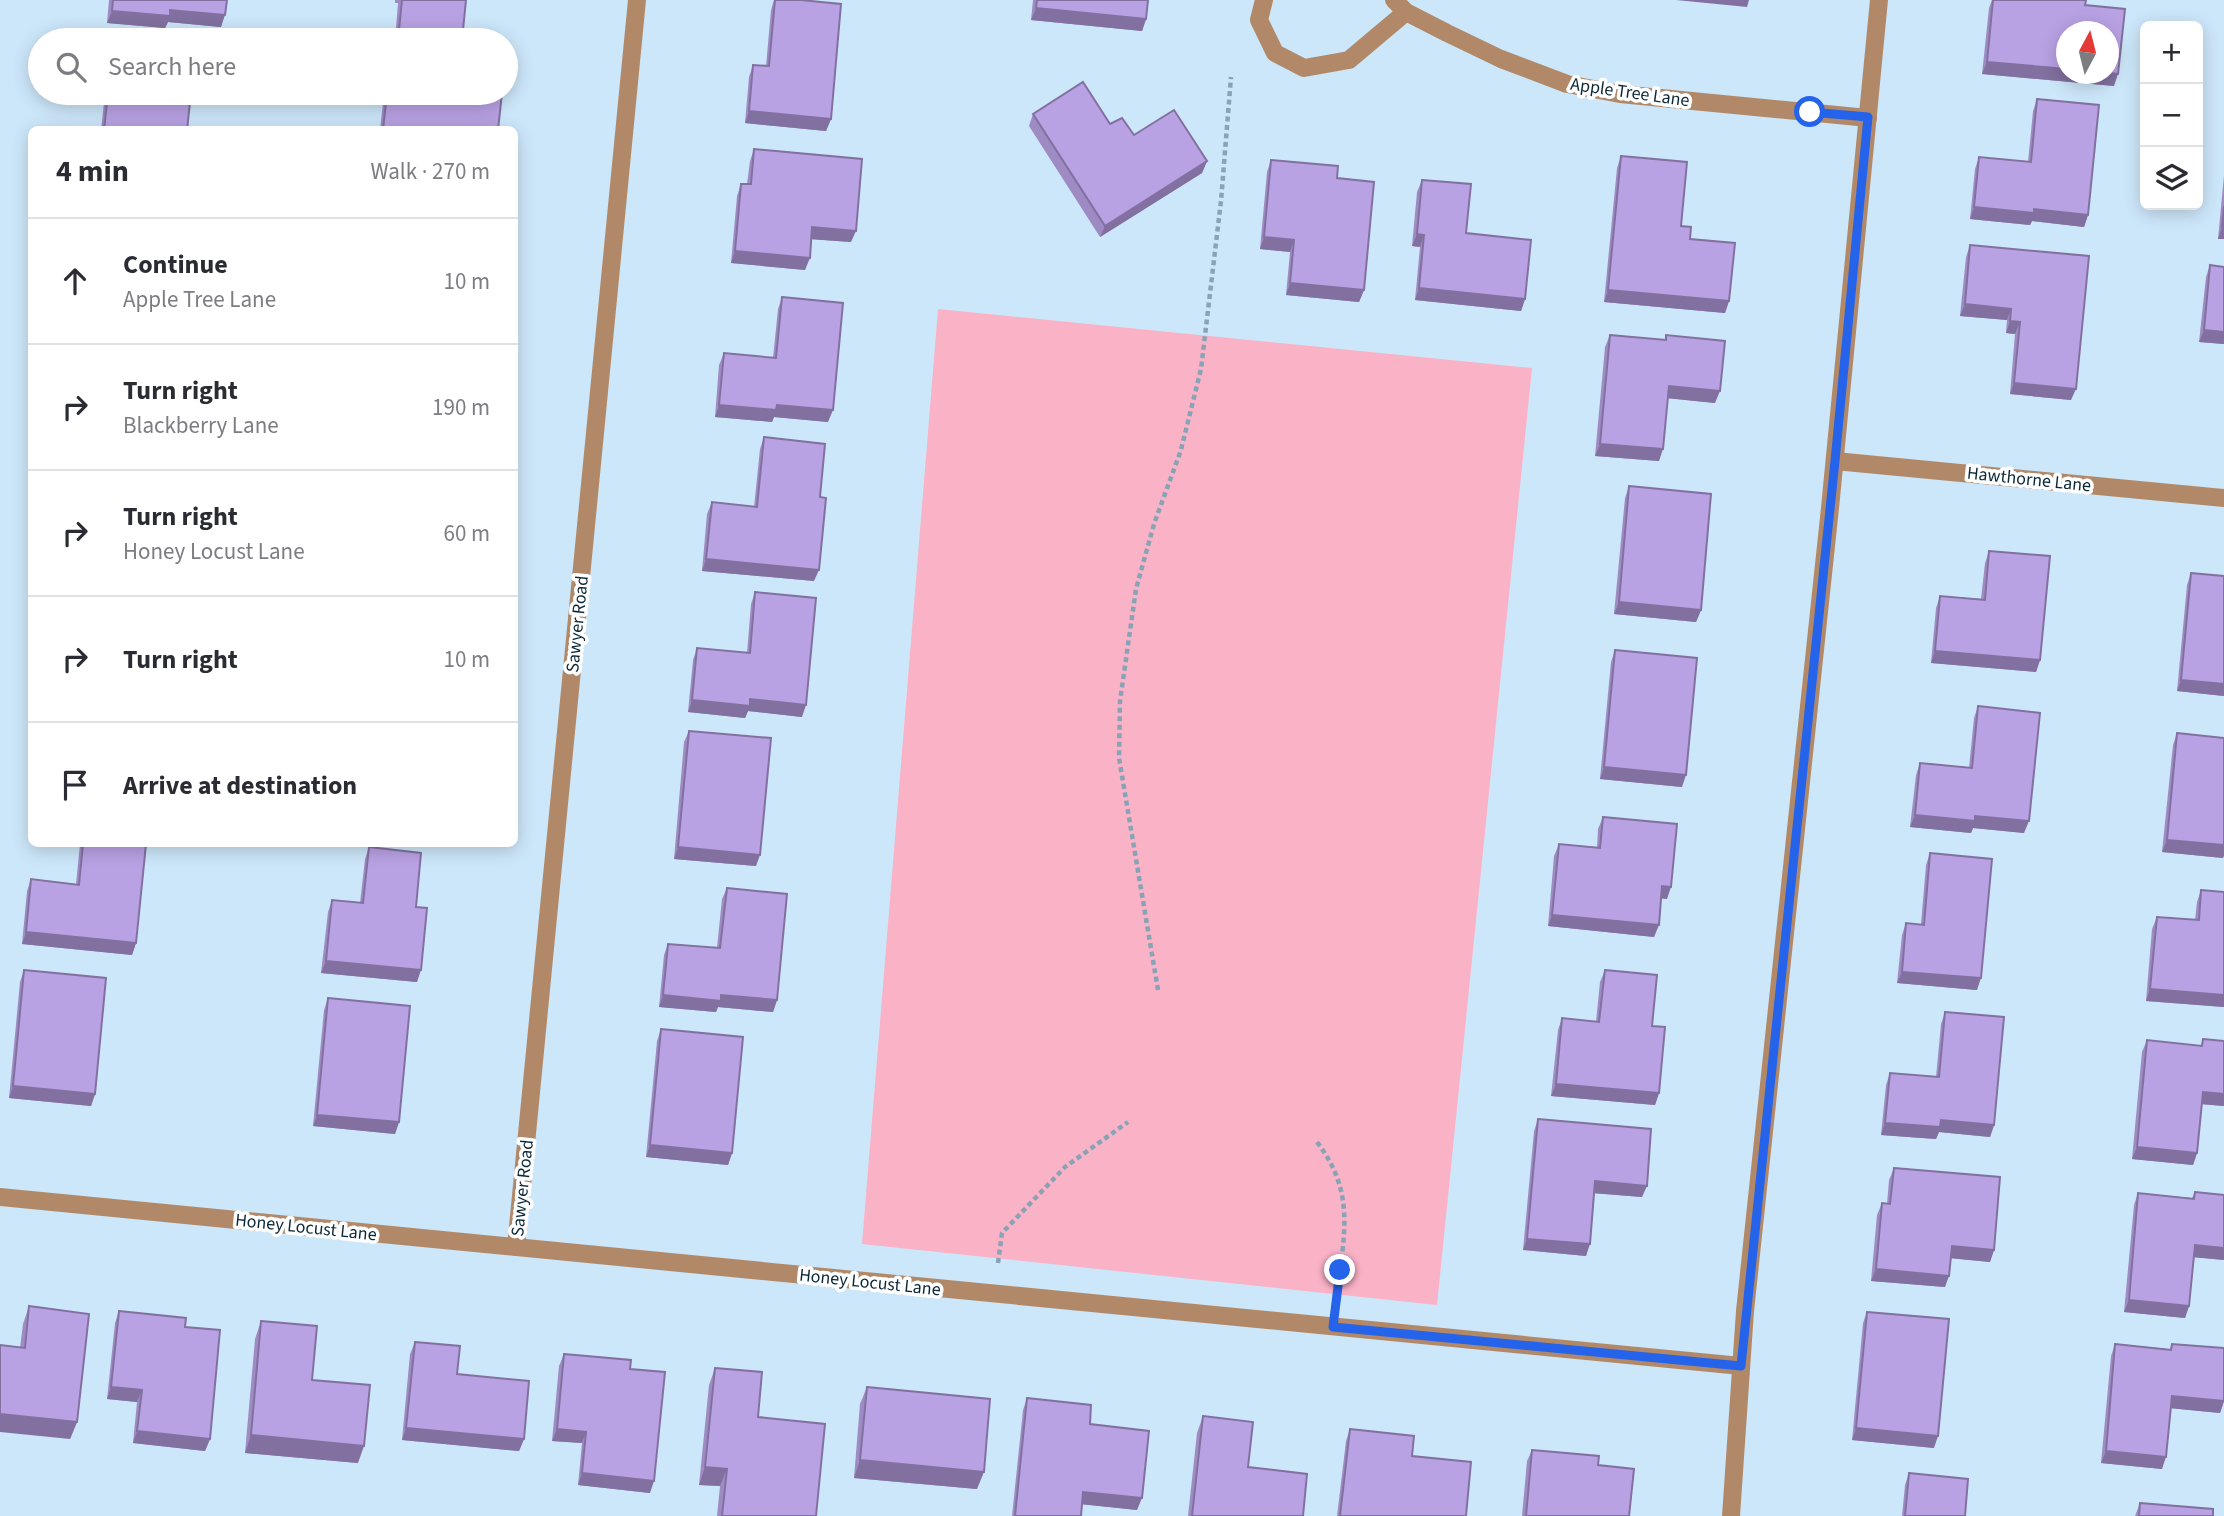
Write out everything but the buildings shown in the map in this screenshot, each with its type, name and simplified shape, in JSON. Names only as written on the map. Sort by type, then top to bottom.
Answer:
[{"type":"street","name":"Sawyer Road","points":[[516,1247],[637,0]]},
{"type":"street","name":"Apple Tree Lane","points":[[1264,0],[1259,20],[1275,53],[1304,68],[1349,60],[1400,6],[1501,59],[1567,84],[1620,94],[1868,117]]},
{"type":"street","points":[[1731,1516],[1741,1366],[1835,461],[1879,0]]},
{"type":"street","name":"Hawthorne Lane","points":[[1835,461],[2224,498]]},
{"type":"street","name":"Honey Locust Lane","points":[[0,1197],[1741,1366]]},
{"type":"path","points":[[1158,990],[1119,758],[1120,701],[1136,589],[1154,524],[1181,450],[1201,369],[1221,201],[1231,77]]},
{"type":"path","points":[[995,1294],[1002,1233],[1065,1167],[1128,1122]]},
{"type":"path","points":[[1317,1142],[1335,1170],[1342,1188],[1344,1209],[1343,1243],[1333,1327]]},
{"type":"shaded area","points":[[938,309],[1532,368],[1437,1305],[862,1244]]},
{"type":"route","points":[[1340,1270],[1333,1327],[1741,1366],[1868,117],[1810,112]]}]
